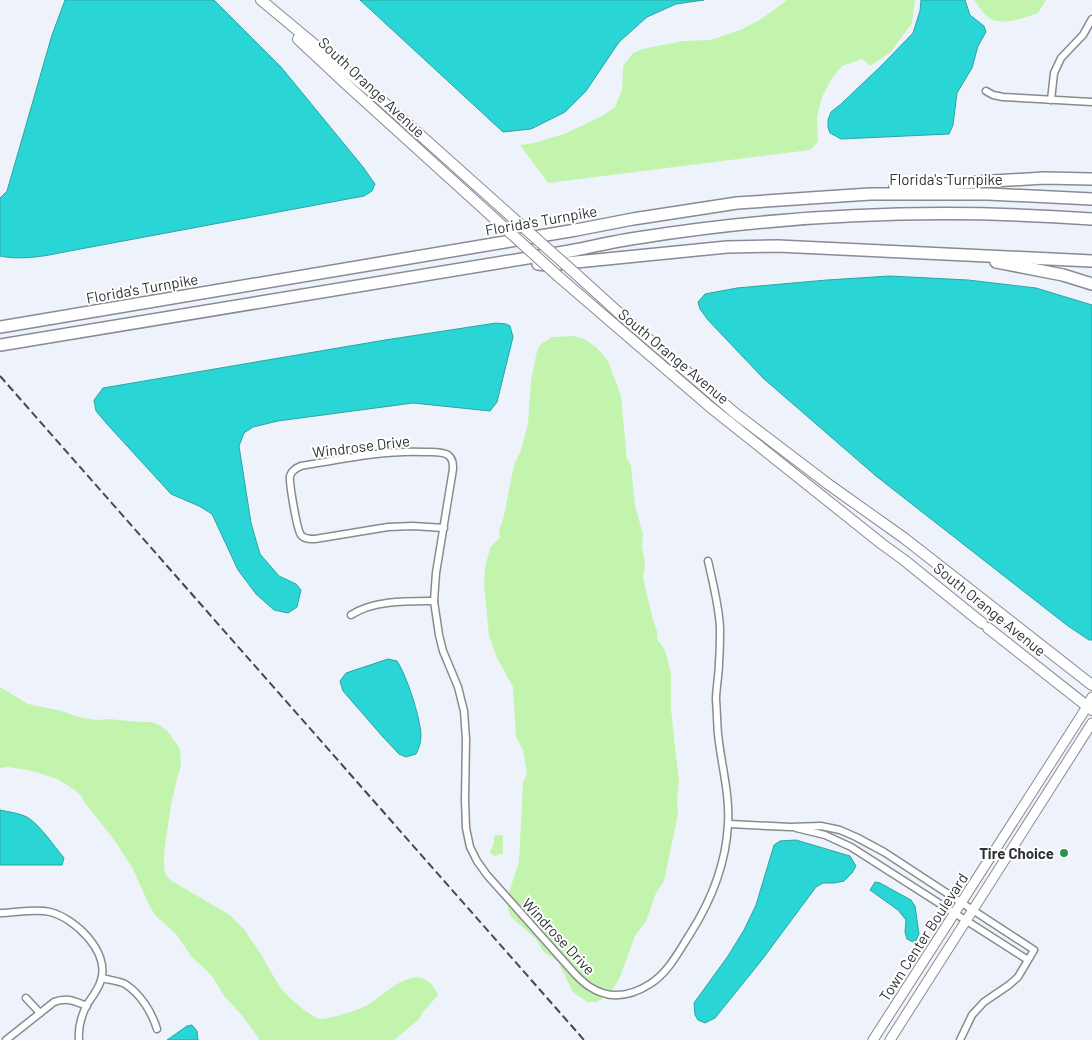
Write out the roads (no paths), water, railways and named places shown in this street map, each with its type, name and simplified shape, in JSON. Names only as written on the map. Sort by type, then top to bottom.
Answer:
[{"type":"highway","points":[[737,203],[945,183],[1044,178],[1092,179]]},
{"type":"highway","name":"Florida's Turnpike","points":[[0,327],[576,230],[633,218],[737,203],[870,194],[988,194],[1092,199]]},
{"type":"highway","points":[[0,346],[654,235],[738,225],[803,219],[927,213],[1055,216],[1092,219]]},
{"type":"highway","points":[[514,260],[546,265],[728,247],[761,246],[1092,260]]},
{"type":"highway","points":[[928,253],[971,257],[1063,275],[1092,284]]},
{"type":"main road","name":"South Orange Avenue","points":[[260,0],[380,99],[644,335],[736,414],[828,484],[904,538],[1092,686]]},
{"type":"main road","name":"South Orange Avenue","points":[[260,0],[345,83],[559,277],[709,406],[985,626],[1090,704]]},
{"type":"main road","name":"Town Center Boulevard","points":[[873,1040],[1090,704]]},
{"type":"main road","name":"Town Center Boulevard","points":[[890,1040],[1092,723]]},
{"type":"street","points":[[1051,100],[1054,72],[1061,58],[1083,35],[1092,19]]},
{"type":"street","points":[[986,91],[1003,97],[1092,102]]},
{"type":"street","name":"Windrose Drive","points":[[444,528],[388,527],[315,540],[307,539],[301,536],[298,528],[290,475],[294,469],[301,466],[377,453],[406,451],[440,452],[448,455],[453,460],[453,469],[444,528],[436,573],[434,601],[443,651],[458,687],[464,711],[466,739],[465,809],[470,847],[487,875],[576,975],[590,987],[614,995],[626,996],[641,990],[657,980],[677,956],[699,921],[714,888],[723,860],[728,824],[727,789],[718,735],[716,697],[720,661],[720,627],[716,596],[708,561]]},
{"type":"street","points":[[352,615],[369,607],[388,603],[434,601]]},
{"type":"street","points":[[728,824],[790,827],[822,826],[840,830],[884,852],[1034,950],[1018,977],[984,1002],[972,1015],[960,1040]]},
{"type":"street","points":[[790,827],[825,835],[851,846],[1028,960]]},
{"type":"street","points":[[877,862],[884,852]]},
{"type":"street","points":[[0,913],[38,910],[50,912],[64,917],[77,927],[95,946],[102,962],[102,978],[78,1027],[79,1040]]},
{"type":"street","points":[[102,978],[124,984],[137,994],[153,1017],[158,1030]]},
{"type":"street","points":[[26,998],[40,1013]]},
{"type":"street","points":[[6,1040],[54,1002],[61,999],[71,1000],[87,1006]]},
{"type":"water","points":[[65,0],[214,0],[281,67],[363,167],[375,184],[372,191],[364,196],[45,256],[22,258],[0,256],[0,198],[7,191],[52,35]]},
{"type":"water","points":[[360,0],[704,0],[676,4],[647,17],[619,42],[586,91],[565,112],[531,129],[503,132]]},
{"type":"water","points":[[921,0],[965,0],[970,15],[984,26],[986,32],[978,46],[972,68],[957,93],[953,125],[949,134],[841,139],[830,133],[828,120],[831,112],[881,66],[913,33],[920,11]]},
{"type":"water","points":[[890,276],[968,280],[1036,288],[1092,305],[1092,640],[1089,640],[1068,626],[876,476],[763,378],[708,320],[700,309],[698,302],[705,294],[737,288]]},
{"type":"water","points":[[496,323],[510,326],[513,337],[497,402],[490,411],[413,403],[278,421],[253,427],[244,433],[239,446],[251,523],[260,554],[279,576],[296,584],[301,590],[297,607],[288,613],[274,610],[256,594],[238,570],[212,514],[171,494],[96,411],[94,400],[103,388]]},
{"type":"water","points":[[388,659],[397,661],[405,676],[420,727],[421,740],[417,752],[406,757],[399,754],[343,691],[340,681],[346,673]]},
{"type":"water","points":[[0,810],[21,814],[32,821],[42,830],[64,858],[62,865],[0,865]]},
{"type":"water","points":[[796,840],[850,856],[856,866],[844,881],[823,883],[816,887],[761,961],[715,1018],[705,1023],[698,1020],[695,1015],[694,1003],[744,930],[756,905],[774,845],[780,841]]},
{"type":"water","points":[[875,882],[911,900],[915,906],[919,934],[916,941],[913,942],[907,939],[905,932],[906,920],[898,910],[870,890]]},
{"type":"water","points":[[192,1025],[197,1031],[198,1040],[167,1040],[187,1026]]},
{"type":"railway","points":[[0,376],[584,1040]]},
{"type":"place","name":"Tire Choice","points":[[1064,853]]}]
